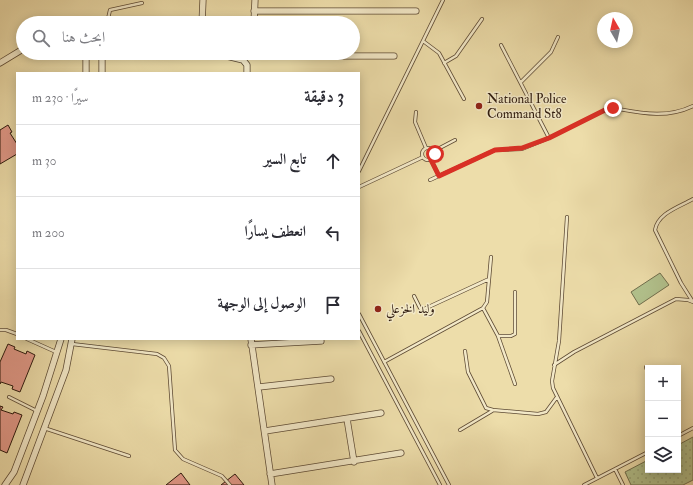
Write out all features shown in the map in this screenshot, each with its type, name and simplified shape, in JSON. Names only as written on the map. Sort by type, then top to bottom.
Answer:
[{"type":"street","points":[[202,16],[203,0]]},
{"type":"street","points":[[254,16],[255,0]]},
{"type":"street","points":[[254,11],[416,11]]},
{"type":"street","points":[[0,63],[16,53]]},
{"type":"street","points":[[360,56],[394,56]]},
{"type":"street","points":[[86,60],[86,72]]},
{"type":"street","points":[[102,60],[102,72]]},
{"type":"street","points":[[239,60],[246,62],[247,72]]},
{"type":"street","points":[[5,485],[14,472],[38,411],[58,353],[61,340]]},
{"type":"street","points":[[23,485],[66,370],[72,341]]},
{"type":"street","points":[[272,485],[259,387],[251,342],[321,341]]},
{"type":"street","points":[[259,387],[331,379]]},
{"type":"street","points":[[265,431],[381,414]]},
{"type":"street","points":[[347,419],[354,462]]},
{"type":"street","points":[[270,474],[354,462],[401,453]]},
{"type":"lane","points":[[360,169],[443,0]]},
{"type":"lane","points":[[109,16],[110,10],[142,3]]},
{"type":"lane","points":[[444,63],[456,56],[482,19]]},
{"type":"lane","points":[[521,82],[552,52],[558,37]]},
{"type":"lane","points":[[423,41],[439,53],[464,100]]},
{"type":"lane","points":[[501,45],[549,138]]},
{"type":"lane","points":[[430,180],[495,150],[522,148],[549,138],[607,109],[613,108],[657,115],[681,112],[693,106]]},
{"type":"lane","points":[[416,112],[415,122],[426,148]]},
{"type":"lane","points":[[434,151],[455,140]]},
{"type":"lane","points":[[426,148],[430,148],[434,151]]},
{"type":"lane","points":[[423,157],[422,154],[426,148]]},
{"type":"lane","points":[[431,160],[434,158],[434,151]]},
{"type":"lane","points":[[423,157],[428,161],[431,160]]},
{"type":"lane","points":[[360,187],[423,157]]},
{"type":"lane","points":[[431,160],[439,176]]},
{"type":"lane","points":[[693,199],[661,217],[656,224],[655,230],[693,302]]},
{"type":"lane","points":[[567,216],[559,341],[552,381],[557,397],[597,478]]},
{"type":"lane","points":[[384,362],[483,308],[487,302],[491,257]]},
{"type":"lane","points":[[414,296],[422,310],[489,279]]},
{"type":"lane","points":[[498,336],[511,336],[514,334],[515,292]]},
{"type":"lane","points":[[554,366],[574,352],[676,299],[693,302]]},
{"type":"lane","points":[[483,308],[498,336],[515,384]]},
{"type":"lane","points":[[360,316],[449,485]]},
{"type":"lane","points":[[0,330],[6,330],[16,334]]},
{"type":"lane","points":[[360,333],[440,485]]},
{"type":"lane","points":[[29,340],[58,353]]},
{"type":"lane","points":[[72,341],[157,354],[164,358],[169,366],[175,450],[183,459],[222,476],[230,485]]},
{"type":"lane","points":[[465,351],[468,372],[486,408],[538,414],[546,412],[557,397]]},
{"type":"lane","points":[[9,397],[38,411]]},
{"type":"lane","points":[[460,430],[493,410]]},
{"type":"lane","points":[[44,428],[129,456]]},
{"type":"lane","points":[[681,434],[693,428]]},
{"type":"lane","points":[[584,485],[645,454]]},
{"type":"lane","points":[[615,469],[623,485]]},
{"type":"green space","points":[[660,273],[669,285],[639,305],[631,292]]},
{"type":"green space","points":[[693,437],[693,480],[683,485],[631,485],[625,472],[645,462],[645,473],[681,473],[681,443]]},
{"type":"building","points":[[8,125],[12,132],[10,133],[16,142],[16,155],[0,164],[0,130]]},
{"type":"building","points":[[8,344],[15,347],[14,349],[26,354],[27,351],[35,355],[20,392],[12,389],[13,386],[1,382],[0,384],[0,362]]},
{"type":"building","points":[[0,406],[3,407],[1,410],[22,415],[7,453],[0,450]]},
{"type":"building","points":[[181,473],[190,485],[166,485]]},
{"type":"building","points":[[235,474],[244,485],[221,485]]},
{"type":"place","name":"National Police Command St8","points":[[479,106]]},
{"type":"place","name":"وليد الخزعلي","points":[[378,309]]},
{"type":"route","points":[[435,154],[434,158],[431,160],[439,176],[483,154],[495,150],[522,148],[549,138],[607,109],[613,108]]}]
